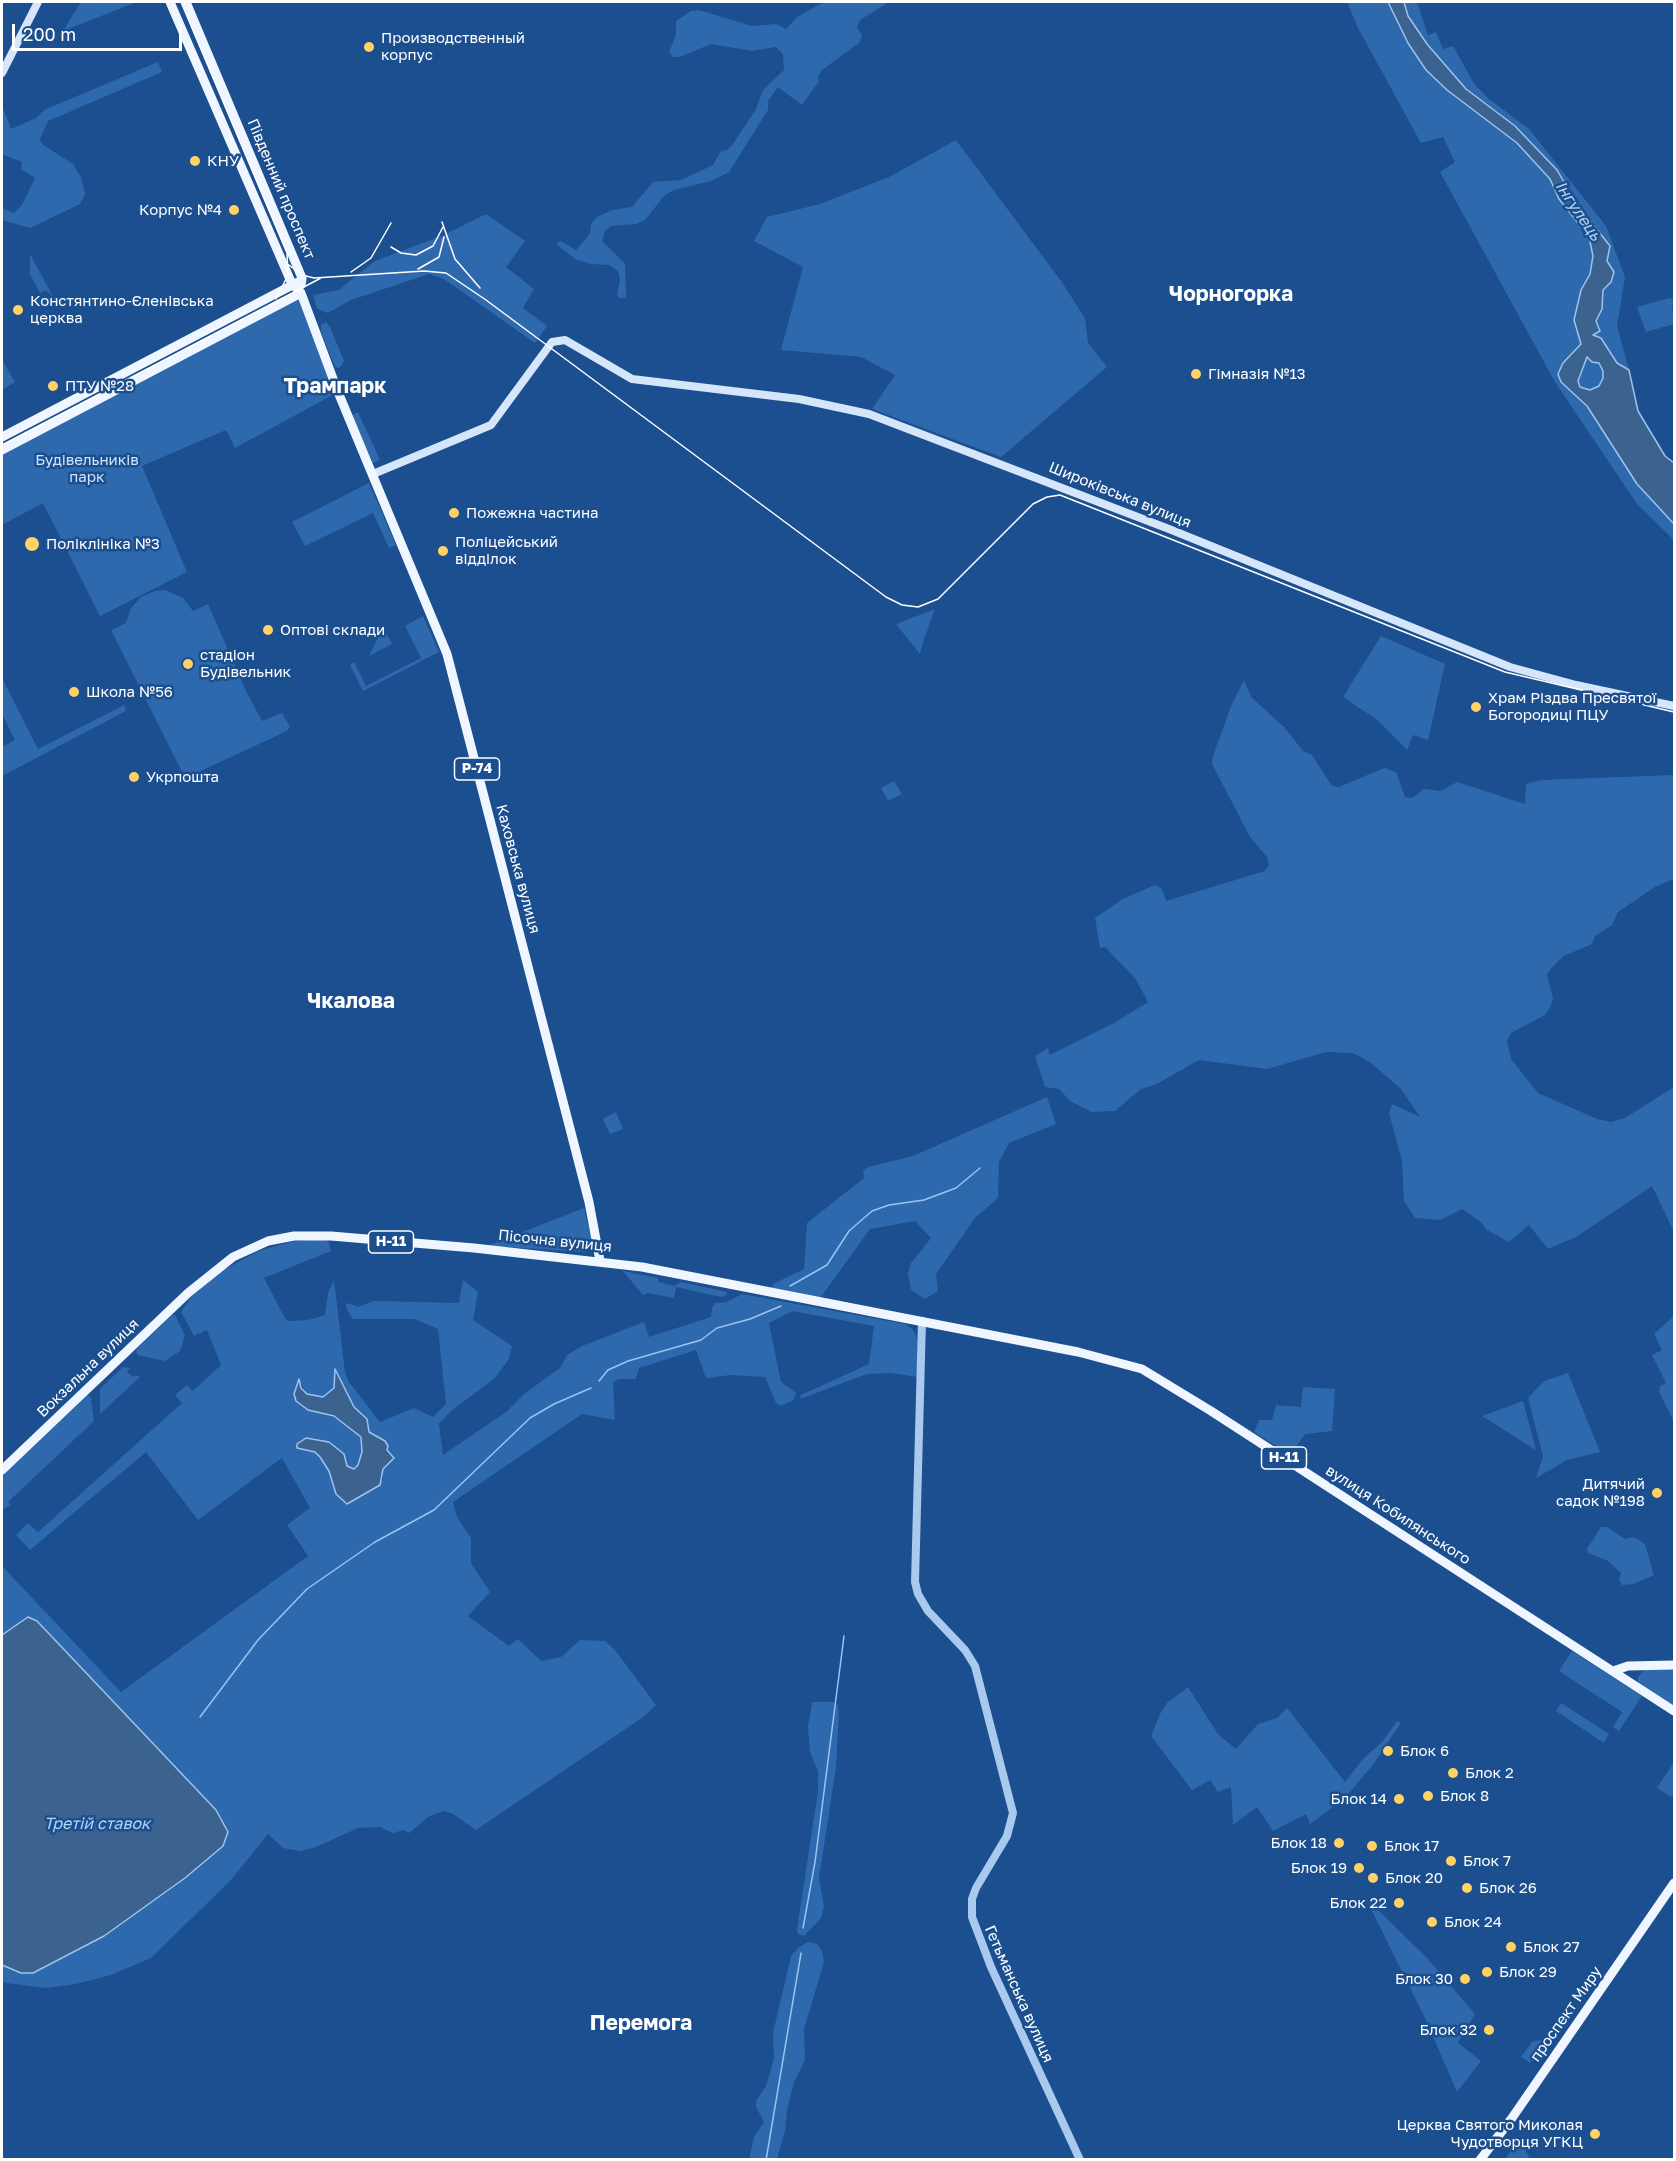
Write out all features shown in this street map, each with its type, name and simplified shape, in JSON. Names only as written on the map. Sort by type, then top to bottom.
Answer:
[{"type":"main road","points":[[2,73],[38,2]]},
{"type":"main road","name":"Південний проспект","points":[[170,2],[292,284],[301,293]]},
{"type":"main road","name":"Південний проспект","points":[[186,2],[302,280],[301,293]]},
{"type":"main road","points":[[2,437],[302,280]]},
{"type":"main road","points":[[2,450],[301,293]]},
{"type":"main road","name":"Каховська вулиця","points":[[301,293],[338,392],[447,654],[589,1202],[600,1261]]},
{"type":"main road","name":"Широківська вулиця","points":[[373,474],[491,425],[552,342],[570,340],[632,379],[799,399],[869,414],[1168,528],[1510,667],[1568,683],[1674,705]]},
{"type":"main road","name":"Пісочна вулиця","points":[[194,1287],[223,1264],[249,1248],[274,1239],[304,1236],[474,1248],[600,1261],[922,1321]]},
{"type":"main road","name":"Вокзальна вулиця","points":[[2,1470],[194,1287]]},
{"type":"main road","name":"вулиця Кобилянського","points":[[922,1321],[1078,1352],[1142,1369],[1211,1411],[1674,1711]]},
{"type":"main road","points":[[1613,1671],[1628,1666],[1674,1665]]},
{"type":"main road","name":"проспект Миру","points":[[1480,2160],[1512,2118],[1674,1883]]},
{"type":"street","name":"Гетьманська вулиця","points":[[922,1321],[915,1582],[918,1594],[928,1611],[965,1650],[975,1666],[1011,1798],[1013,1813],[1010,1830],[972,1899],[973,1924],[1080,2160]]},
{"type":"green space","points":[[81,2],[137,2],[63,31]]},
{"type":"green space","points":[[824,2],[889,2],[860,20],[857,27],[862,35],[859,43],[822,70],[818,77],[819,81],[802,105],[778,87],[768,101],[768,110],[729,172],[711,181],[674,190],[664,196],[645,220],[636,224],[611,226],[605,231],[602,241],[625,264],[626,298],[619,298],[617,294],[620,280],[618,271],[609,265],[591,264],[575,259],[556,244],[561,241],[576,250],[590,234],[591,224],[597,217],[612,210],[632,207],[653,182],[681,180],[713,165],[721,151],[727,150],[733,144],[756,109],[763,90],[784,70],[783,54],[776,47],[752,51],[711,44],[680,57],[673,57],[669,52],[676,35],[676,21],[691,11],[699,10],[752,26],[776,24],[786,29],[797,17]]},
{"type":"green space","points":[[1347,2],[1388,2],[1408,43],[1426,70],[1447,90],[1517,143],[1550,179],[1559,199],[1589,237],[1593,256],[1590,274],[1581,290],[1574,320],[1581,344],[1561,382],[1587,406],[1637,484],[1674,524],[1674,540],[1637,504],[1555,382],[1440,172],[1455,162],[1443,137],[1421,143],[1358,28]]},
{"type":"green space","points":[[1404,2],[1417,2],[1428,35],[1436,32],[1443,49],[1453,46],[1475,85],[1489,99],[1529,129],[1606,226],[1625,277],[1617,326],[1629,370],[1617,363],[1601,338],[1593,335],[1600,330],[1596,321],[1602,308],[1603,290],[1613,277],[1607,261],[1610,246],[1576,203],[1557,170],[1515,126],[1466,89],[1427,44],[1408,16]]},
{"type":"green space","points":[[158,62],[162,72],[48,121],[40,139],[42,144],[73,164],[81,177],[85,194],[80,204],[30,228],[2,220],[2,208],[14,213],[22,205],[35,178],[21,169],[22,162],[2,154],[2,105],[11,129],[36,118],[44,110]]},
{"type":"green space","points":[[956,140],[1061,281],[1085,318],[1088,343],[1107,367],[1001,457],[872,409],[895,375],[861,357],[781,350],[803,267],[754,241],[767,217],[820,204],[889,177]]},
{"type":"green space","points":[[486,214],[525,241],[506,267],[534,289],[523,308],[547,326],[535,343],[444,279],[429,274],[351,300],[328,313],[317,309],[313,295],[339,290],[375,261],[444,235]]},
{"type":"green space","points":[[30,254],[56,302],[47,307],[45,302],[50,300],[51,294],[45,290],[40,293],[30,274]]},
{"type":"green space","name":"Будівельників парк","points":[[301,293],[338,392],[235,448],[226,430],[142,466],[187,572],[100,616],[43,503],[2,525],[2,450]]},
{"type":"green space","points":[[1669,298],[1674,299],[1672,307],[1674,324],[1646,332],[1637,307]]},
{"type":"green space","points":[[326,322],[344,361],[340,368],[335,367],[321,332],[321,325]]},
{"type":"green space","points":[[1588,357],[1590,361],[1599,363],[1603,371],[1603,378],[1599,386],[1590,390],[1580,387],[1578,381],[1583,363]]},
{"type":"green space","points":[[2,360],[15,382],[2,390]]},
{"type":"green space","points":[[358,412],[380,460],[373,463],[352,415]]},
{"type":"green space","points":[[369,483],[396,545],[389,548],[373,513],[305,546],[292,522]]},
{"type":"green space","name":"стадіон Будівельник","points":[[165,590],[183,598],[193,611],[208,604],[246,691],[262,721],[282,713],[290,727],[287,731],[190,776],[182,772],[111,630],[126,623],[131,608],[141,597],[155,591]]},
{"type":"green space","points":[[935,609],[923,642],[920,654],[896,624]]},
{"type":"green space","points":[[423,616],[439,652],[363,691],[350,665],[354,662],[366,686],[421,658],[405,626]]},
{"type":"green space","points":[[383,627],[392,644],[369,656]]},
{"type":"green space","points":[[1381,636],[1445,664],[1428,740],[1413,735],[1407,750],[1376,719],[1343,697]]},
{"type":"green space","points":[[2,678],[38,749],[124,705],[126,711],[2,776],[2,747],[15,740],[2,714]]},
{"type":"green space","points":[[1244,680],[1251,697],[1285,728],[1303,751],[1312,755],[1332,786],[1339,787],[1384,768],[1396,772],[1405,797],[1412,798],[1424,789],[1441,791],[1457,782],[1525,804],[1526,784],[1541,780],[1674,775],[1674,879],[1655,887],[1618,912],[1612,925],[1595,936],[1592,944],[1564,956],[1555,964],[1547,974],[1553,999],[1550,1008],[1545,1015],[1511,1033],[1507,1041],[1511,1059],[1538,1093],[1597,1119],[1611,1122],[1625,1118],[1674,1087],[1674,1232],[1652,1186],[1576,1237],[1548,1249],[1529,1225],[1509,1242],[1487,1230],[1481,1222],[1462,1209],[1440,1220],[1415,1218],[1404,1201],[1402,1161],[1389,1113],[1392,1104],[1420,1117],[1401,1089],[1371,1063],[1353,1053],[1326,1052],[1267,1069],[1199,1060],[1155,1085],[1141,1089],[1115,1111],[1092,1112],[1070,1101],[1059,1089],[1045,1087],[1035,1056],[1048,1048],[1050,1055],[1114,1023],[1148,1002],[1135,978],[1105,947],[1100,948],[1095,918],[1123,899],[1155,885],[1162,889],[1166,901],[1265,871],[1269,865],[1267,857],[1250,837],[1212,764],[1231,706]]},
{"type":"green space","points":[[894,781],[902,794],[888,801],[881,788]]},
{"type":"green space","points":[[1047,1097],[1056,1124],[1009,1143],[999,1162],[998,1198],[975,1218],[936,1274],[938,1291],[925,1299],[911,1290],[908,1274],[911,1263],[931,1238],[915,1221],[870,1229],[818,1301],[768,1291],[775,1283],[804,1269],[807,1223],[864,1178],[863,1171],[868,1167],[913,1156]]},
{"type":"green space","points":[[616,1112],[623,1129],[610,1134],[603,1119]]},
{"type":"green space","points":[[584,1208],[592,1242],[587,1252],[487,1246]]},
{"type":"green space","points":[[325,1239],[331,1251],[264,1278],[286,1320],[289,1321],[308,1320],[325,1315],[328,1293],[334,1280],[345,1372],[349,1382],[380,1422],[414,1408],[433,1417],[446,1404],[438,1329],[414,1319],[353,1319],[346,1305],[349,1303],[358,1307],[373,1301],[459,1303],[463,1280],[478,1292],[473,1320],[512,1346],[509,1359],[494,1379],[452,1410],[439,1424],[443,1455],[506,1412],[524,1394],[560,1368],[567,1355],[582,1346],[644,1322],[649,1337],[711,1317],[715,1303],[727,1302],[742,1294],[905,1324],[913,1330],[917,1338],[918,1377],[890,1373],[867,1374],[800,1399],[801,1395],[869,1364],[874,1326],[792,1311],[769,1323],[781,1382],[796,1393],[794,1400],[781,1406],[776,1403],[765,1377],[731,1375],[706,1378],[696,1350],[639,1368],[636,1379],[618,1379],[613,1383],[615,1420],[582,1414],[453,1502],[457,1517],[471,1538],[471,1563],[490,1592],[468,1616],[509,1646],[518,1639],[541,1661],[561,1657],[580,1640],[605,1641],[615,1650],[656,1705],[643,1717],[476,1830],[453,1814],[443,1811],[428,1817],[409,1833],[404,1830],[393,1833],[380,1827],[358,1828],[316,1847],[300,1851],[283,1848],[268,1834],[231,1880],[151,1958],[111,1975],[76,1984],[46,1988],[6,1983],[2,1981],[2,1566],[121,1692],[308,1556],[287,1525],[310,1508],[282,1458],[198,1520],[146,1452],[30,1550],[16,1535],[28,1523],[38,1532],[182,1403],[175,1395],[187,1385],[193,1391],[221,1365],[207,1330],[194,1336],[181,1312],[191,1297],[220,1272],[258,1251],[295,1241]],"holes":[[[335,1370],[354,1407],[367,1419],[369,1432],[380,1440],[394,1458],[383,1469],[383,1479],[374,1489],[347,1504],[326,1465],[315,1452],[305,1449],[313,1438],[329,1442],[347,1466],[354,1469],[358,1466],[362,1452],[361,1437],[341,1420],[300,1405],[294,1394],[299,1380],[307,1394],[323,1397],[334,1388]]]},
{"type":"green space","points":[[623,1271],[658,1278],[659,1282],[674,1286],[681,1282],[727,1292],[727,1295],[721,1297],[676,1287],[674,1298],[648,1293],[643,1295]]},
{"type":"green space","points":[[172,1315],[175,1315],[185,1335],[180,1351],[165,1361],[137,1355],[136,1350]]},
{"type":"green space","points":[[1674,1316],[1674,1422],[1659,1392],[1660,1386],[1666,1383],[1652,1355],[1662,1350],[1654,1334]]},
{"type":"green space","points":[[123,1367],[130,1368],[127,1372],[133,1377],[136,1375],[140,1377],[100,1414],[100,1389]]},
{"type":"green space","points":[[1568,1373],[1600,1452],[1567,1460],[1536,1478],[1543,1456],[1528,1398],[1544,1381]]},
{"type":"green space","points":[[1303,1387],[1335,1389],[1332,1431],[1305,1434],[1290,1455],[1254,1432],[1259,1420],[1272,1420],[1276,1405],[1301,1407]]},
{"type":"green space","points":[[88,1395],[91,1398],[94,1421],[8,1502],[11,1505],[2,1510],[2,1476]]},
{"type":"green space","points":[[1523,1401],[1536,1450],[1482,1416]]},
{"type":"green space","points":[[1601,1527],[1607,1527],[1625,1539],[1634,1537],[1645,1544],[1654,1575],[1633,1584],[1622,1585],[1619,1580],[1621,1573],[1608,1561],[1588,1553],[1587,1549]]},
{"type":"green space","points":[[1572,1651],[1642,1696],[1619,1731],[1613,1727],[1622,1712],[1559,1671]]},
{"type":"green space","points":[[1671,1668],[1674,1671],[1674,1706],[1638,1684],[1638,1677],[1645,1669]]},
{"type":"green space","points":[[1188,1687],[1218,1734],[1236,1749],[1258,1724],[1277,1718],[1287,1708],[1345,1782],[1363,1759],[1382,1742],[1397,1721],[1401,1723],[1372,1766],[1345,1798],[1310,1824],[1306,1814],[1273,1831],[1257,1807],[1233,1825],[1231,1787],[1218,1792],[1210,1780],[1192,1790],[1151,1736],[1167,1703]]},
{"type":"green space","points":[[812,1702],[833,1702],[838,1705],[839,1713],[836,1767],[819,1878],[824,1907],[821,1918],[804,1936],[798,1934],[797,1929],[818,1791],[818,1771],[810,1752],[808,1727]]},
{"type":"green space","points":[[1561,1703],[1609,1734],[1604,1743],[1556,1711]]},
{"type":"green space","points":[[1674,1762],[1674,1793],[1671,1797],[1657,1788]]},
{"type":"green space","points":[[1365,1897],[1428,1959],[1475,2014],[1458,2043],[1481,2061],[1457,2092],[1425,2018]]},
{"type":"green space","points":[[808,1942],[817,1944],[822,1951],[824,1962],[804,2029],[805,2060],[794,2082],[777,2159],[749,2159],[754,2137],[764,2122],[756,2107],[756,2101],[766,2086],[774,2059],[773,2033],[791,1956],[799,1947]]},
{"type":"green space","points":[[1548,2038],[1530,2063],[1521,2057],[1532,2042]]},
{"type":"green space","points":[[1518,2142],[1522,2143],[1530,2159],[1505,2159]]},
{"type":"water","name":"Інгулець","points":[[1388,2],[1404,2],[1408,16],[1427,44],[1466,89],[1515,126],[1557,170],[1576,203],[1610,246],[1607,261],[1614,272],[1611,282],[1603,290],[1602,309],[1596,321],[1600,331],[1593,335],[1601,338],[1617,363],[1629,370],[1638,411],[1665,456],[1674,463],[1674,524],[1637,484],[1587,406],[1561,382],[1558,374],[1563,363],[1581,344],[1574,320],[1581,290],[1590,274],[1593,256],[1589,237],[1559,199],[1550,179],[1517,143],[1447,90],[1426,70],[1408,43]],"holes":[[[1587,357],[1592,362],[1599,363],[1603,371],[1603,378],[1599,386],[1590,390],[1580,387],[1578,381]]]},
{"type":"water","points":[[335,1369],[354,1407],[367,1419],[369,1432],[385,1441],[388,1446],[387,1450],[394,1458],[383,1469],[380,1485],[347,1504],[336,1494],[329,1471],[320,1457],[315,1452],[297,1448],[297,1444],[306,1438],[329,1442],[344,1454],[347,1466],[354,1469],[358,1465],[362,1452],[361,1437],[334,1416],[308,1410],[296,1401],[294,1394],[299,1379],[301,1388],[307,1394],[323,1397],[334,1388]]},
{"type":"water","name":"Третій ставок","points":[[28,1617],[37,1621],[216,1810],[228,1832],[223,1846],[185,1878],[104,1936],[33,1973],[21,1973],[2,1965],[2,1635]]},
{"type":"waterway","points":[[790,1286],[827,1265],[849,1231],[872,1211],[889,1205],[924,1200],[956,1188],[980,1168]]},
{"type":"waterway","points":[[599,1381],[608,1370],[628,1361],[701,1340],[717,1328],[750,1319],[781,1306]]},
{"type":"waterway","points":[[200,1717],[258,1640],[307,1589],[375,1542],[434,1510],[530,1418],[554,1404],[591,1388]]},
{"type":"waterway","points":[[803,1928],[815,1862],[844,1636]]},
{"type":"waterway","points":[[766,2160],[801,1953]]},
{"type":"tram line","points":[[181,2],[287,253],[288,275],[276,299]]},
{"type":"tram line","points":[[442,222],[455,259],[480,288]]},
{"type":"tram line","points":[[351,272],[371,258],[391,223]]},
{"type":"tram line","points":[[391,247],[401,253],[416,255],[433,246],[443,227]]},
{"type":"tram line","points":[[418,269],[439,257],[444,237]]},
{"type":"tram line","points":[[285,262],[302,275],[314,278],[424,271],[446,273],[486,300],[886,597],[902,605],[918,607],[938,599],[1033,504],[1047,497],[1060,495],[1505,672],[1674,712]]},
{"type":"tram line","points":[[2,445],[321,278]]},
{"type":"place","name":"Производственный корпус","points":[[369,47]]},
{"type":"place","name":"КНУ","points":[[195,161]]},
{"type":"place","name":"Корпус №4","points":[[234,210]]},
{"type":"place","name":"Констянтино-Єленівська церква","points":[[18,310]]},
{"type":"place","name":"Гімназія №13","points":[[1196,374]]},
{"type":"place","name":"ПТУ №28","points":[[53,386]]},
{"type":"place","name":"Пожежна частина","points":[[454,513]]},
{"type":"place","name":"Поліклініка №3","points":[[32,544]]},
{"type":"place","name":"Поліцейський відділок","points":[[443,551]]},
{"type":"place","name":"Оптові склади","points":[[268,630]]},
{"type":"place","name":"стадіон Будівельник","points":[[188,664]]},
{"type":"place","name":"Школа №56","points":[[74,692]]},
{"type":"place","name":"Храм Різдва Пресвятої Богородиці ПЦУ","points":[[1476,707]]},
{"type":"place","name":"Укрпошта","points":[[134,777]]},
{"type":"place","name":"Дитячий садок №198","points":[[1657,1493]]},
{"type":"place","name":"Блок 6","points":[[1388,1751]]},
{"type":"place","name":"Блок 2","points":[[1453,1773]]},
{"type":"place","name":"Блок 8","points":[[1428,1796]]},
{"type":"place","name":"Блок 14","points":[[1399,1799]]},
{"type":"place","name":"Блок 18","points":[[1339,1843]]},
{"type":"place","name":"Блок 17","points":[[1372,1846]]},
{"type":"place","name":"Блок 7","points":[[1451,1861]]},
{"type":"place","name":"Блок 19","points":[[1359,1868]]},
{"type":"place","name":"Блок 20","points":[[1373,1878]]},
{"type":"place","name":"Блок 26","points":[[1467,1888]]},
{"type":"place","name":"Блок 22","points":[[1399,1903]]},
{"type":"place","name":"Блок 24","points":[[1432,1922]]},
{"type":"place","name":"Блок 27","points":[[1511,1947]]},
{"type":"place","name":"Блок 29","points":[[1487,1972]]},
{"type":"place","name":"Блок 30","points":[[1465,1979]]},
{"type":"place","name":"Блок 32","points":[[1489,2030]]},
{"type":"place","name":"Церква Святого Миколая Чудотворця УГКЦ","points":[[1595,2134]]},
{"type":"district","name":"Чорногорка","points":[[1231,294]]},
{"type":"district","name":"Трампарк","points":[[335,386]]},
{"type":"district","name":"Чкалова","points":[[351,1001]]},
{"type":"district","name":"Перемога","points":[[641,2023]]}]
